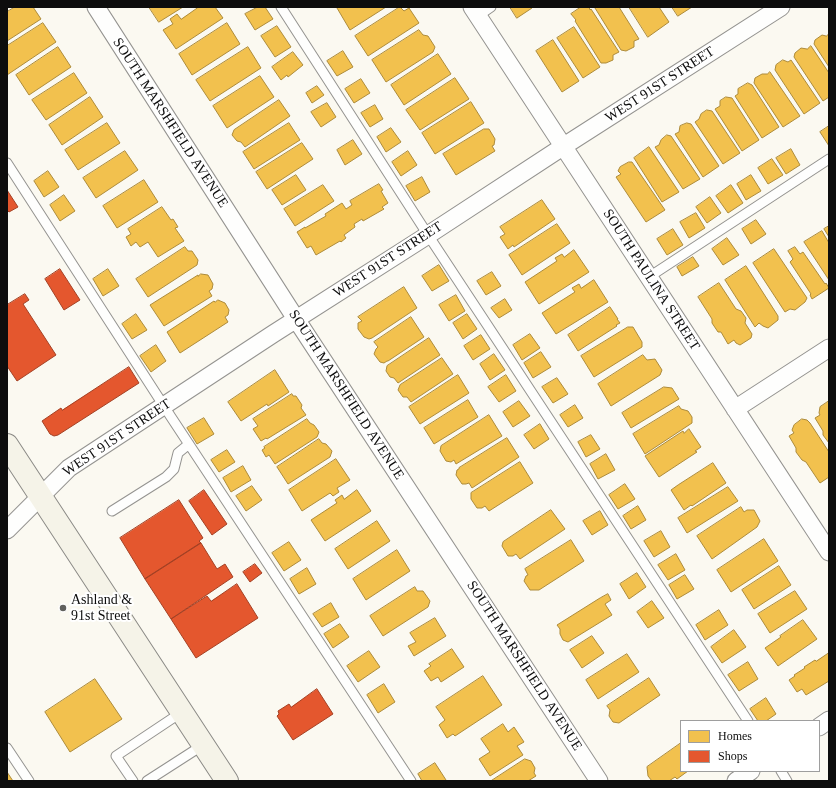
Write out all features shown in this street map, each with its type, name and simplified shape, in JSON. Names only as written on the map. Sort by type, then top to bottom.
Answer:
[{"type":"main road","points":[[7,445],[227,781]]},
{"type":"street","name":"SOUTH MARSHFIELD AVENUE","points":[[96,7],[296,319],[599,781]]},
{"type":"street","name":"WEST 91ST STREET","points":[[7,530],[69,468],[296,319],[781,7]]},
{"type":"street","name":"SOUTH PAULINA STREET","points":[[480,10],[564,146],[649,277],[735,409],[827,543]]},
{"type":"street","points":[[735,409],[829,348]]},
{"type":"street","points":[[820,726],[829,720]]},
{"type":"street","points":[[736,781],[750,772]]},
{"type":"lane","points":[[281,7],[428,235],[747,720]]},
{"type":"lane","points":[[649,277],[829,159]]},
{"type":"lane","points":[[7,164],[163,406],[411,781]]},
{"type":"lane","points":[[112,511],[166,477],[174,469],[178,453],[189,444]]},
{"type":"lane","points":[[133,781],[116,756],[182,712]]},
{"type":"lane","points":[[147,781],[203,745]]},
{"type":"lane","points":[[7,748],[28,781]]},
{"type":"lane","points":[[782,772],[787,781]]},
{"type":"building: Homes","points":[[15,7],[33,7],[41,19],[7,41],[7,12]]},
{"type":"building: Homes","points":[[149,7],[183,7],[159,22]]},
{"type":"building: Homes","points":[[199,7],[215,7],[223,18],[176,49],[163,30],[173,24],[170,19],[177,14],[181,19]]},
{"type":"building: Homes","points":[[258,7],[265,7],[273,19],[255,30],[245,14]]},
{"type":"building: Homes","points":[[386,7],[350,30],[337,8]]},
{"type":"building: Homes","points":[[400,7],[404,11],[409,8],[419,23],[368,56],[355,36]]},
{"type":"building: Homes","points":[[510,7],[532,7],[532,8],[517,18]]},
{"type":"building: Homes","points":[[581,7],[589,7],[590,10],[591,9],[619,52],[613,55],[613,60],[606,63],[601,63],[575,21],[576,20],[571,14]]},
{"type":"building: Homes","points":[[619,7],[639,39],[634,41],[634,47],[626,51],[621,50],[595,8]]},
{"type":"building: Homes","points":[[629,7],[659,7],[669,22],[648,37]]},
{"type":"building: Homes","points":[[672,7],[692,7],[678,16]]},
{"type":"building: Homes","points":[[43,23],[56,42],[7,75],[7,46]]},
{"type":"building: Homes","points":[[227,23],[240,44],[192,75],[179,54]]},
{"type":"building: Homes","points":[[277,26],[291,47],[275,57],[261,36]]},
{"type":"building: Homes","points":[[574,27],[600,67],[583,78],[557,38]]},
{"type":"building: Homes","points":[[419,30],[423,35],[428,36],[435,47],[433,52],[386,82],[372,60]]},
{"type":"building: Homes","points":[[829,34],[829,67],[814,44],[815,40],[822,35],[826,36]]},
{"type":"building: Homes","points":[[553,40],[579,81],[562,92],[536,51]]},
{"type":"building: Homes","points":[[811,46],[829,73],[829,97],[823,101],[794,57],[795,53],[801,48],[807,49]]},
{"type":"building: Homes","points":[[58,47],[71,67],[29,95],[16,75]]},
{"type":"building: Homes","points":[[248,47],[261,68],[210,101],[196,80]]},
{"type":"building: Homes","points":[[343,51],[353,67],[337,76],[327,61]]},
{"type":"building: Homes","points":[[293,52],[303,65],[288,77],[287,75],[281,80],[272,67]]},
{"type":"building: Homes","points":[[438,54],[451,74],[404,105],[391,85]]},
{"type":"building: Homes","points":[[783,60],[788,62],[791,60],[820,103],[804,114],[775,70],[776,65]]},
{"type":"building: Homes","points":[[770,72],[800,116],[783,127],[754,83],[755,78]]},
{"type":"building: Homes","points":[[74,73],[87,93],[46,120],[32,100]]},
{"type":"building: Homes","points":[[260,76],[274,97],[227,128],[213,106]]},
{"type":"building: Homes","points":[[455,78],[469,99],[420,130],[406,110]]},
{"type":"building: Homes","points":[[361,79],[370,93],[354,103],[345,89]]},
{"type":"building: Homes","points":[[748,83],[752,85],[779,127],[762,138],[735,96],[738,94],[738,89]]},
{"type":"building: Homes","points":[[317,86],[324,95],[312,103],[306,93]]},
{"type":"building: Homes","points":[[90,97],[103,117],[62,145],[49,125]]},
{"type":"building: Homes","points":[[726,97],[732,98],[759,140],[742,151],[715,109],[720,106],[720,101]]},
{"type":"building: Homes","points":[[279,100],[290,116],[245,147],[241,142],[237,141],[232,135],[234,130]]},
{"type":"building: Homes","points":[[471,102],[484,123],[435,154],[422,133]]},
{"type":"building: Homes","points":[[327,103],[336,117],[321,127],[311,112]]},
{"type":"building: Homes","points":[[375,105],[383,119],[370,127],[361,113]]},
{"type":"building: Homes","points":[[707,110],[712,111],[740,153],[723,164],[695,122],[699,119],[701,114]]},
{"type":"building: Homes","points":[[107,123],[120,143],[78,170],[65,150]]},
{"type":"building: Homes","points":[[289,123],[300,140],[254,169],[243,152]]},
{"type":"building: Homes","points":[[687,123],[691,124],[719,166],[703,177],[675,134],[679,132],[680,126]]},
{"type":"building: Homes","points":[[829,126],[829,146],[820,132]]},
{"type":"building: Homes","points":[[391,128],[401,142],[386,152],[377,137]]},
{"type":"building: Homes","points":[[484,129],[489,129],[495,139],[494,145],[492,146],[495,151],[456,175],[443,154]]},
{"type":"building: Homes","points":[[667,135],[671,136],[700,179],[683,189],[655,147],[659,145],[661,140]]},
{"type":"building: Homes","points":[[353,140],[362,154],[345,165],[337,150]]},
{"type":"building: Homes","points":[[302,143],[313,159],[267,189],[256,172]]},
{"type":"building: Homes","points":[[649,147],[679,192],[662,202],[634,158]]},
{"type":"building: Homes","points":[[791,149],[800,165],[786,174],[776,158]]},
{"type":"building: Homes","points":[[125,151],[138,170],[96,198],[83,178]]},
{"type":"building: Homes","points":[[408,151],[417,165],[401,176],[392,162]]},
{"type":"building: Homes","points":[[772,159],[783,175],[768,184],[758,168]]},
{"type":"building: Homes","points":[[632,162],[665,210],[646,222],[616,177],[621,174],[618,171],[620,167]]},
{"type":"building: Homes","points":[[48,171],[59,187],[44,197],[34,181]]},
{"type":"building: Homes","points":[[296,175],[306,190],[282,205],[272,190]]},
{"type":"building: Homes","points":[[751,175],[761,191],[746,200],[737,184]]},
{"type":"building: Homes","points":[[422,177],[430,192],[415,201],[406,186]]},
{"type":"building: Homes","points":[[144,180],[158,202],[117,228],[103,206]]},
{"type":"building: Homes","points":[[379,184],[388,203],[382,207],[384,209],[363,221],[362,219],[354,224],[355,227],[344,235],[346,238],[316,255],[311,246],[307,248],[297,232],[326,216],[325,214],[342,203],[346,209],[352,205],[350,201]]},
{"type":"building: Homes","points":[[323,185],[334,201],[295,226],[284,209]]},
{"type":"building: Homes","points":[[731,185],[743,203],[728,213],[716,196]]},
{"type":"building: Homes","points":[[64,195],[75,211],[60,221],[50,205]]},
{"type":"building: Homes","points":[[710,197],[721,213],[707,223],[696,207]]},
{"type":"building: Homes","points":[[542,200],[555,219],[514,247],[513,245],[508,249],[500,237],[505,234],[500,227]]},
{"type":"building: Homes","points":[[162,207],[171,220],[173,219],[178,227],[175,228],[184,241],[158,257],[148,242],[140,247],[136,242],[131,246],[126,237],[131,234],[128,229]]},
{"type":"building: Homes","points":[[696,213],[705,228],[689,238],[680,222]]},
{"type":"building: Homes","points":[[756,220],[766,234],[751,244],[742,229]]},
{"type":"building: Homes","points":[[557,224],[570,243],[522,275],[509,255]]},
{"type":"building: Homes","points":[[829,226],[829,237],[824,229]]},
{"type":"building: Homes","points":[[673,229],[683,245],[667,255],[657,239]]},
{"type":"building: Homes","points":[[822,231],[829,243],[829,280],[804,242]]},
{"type":"building: Homes","points":[[727,238],[739,255],[723,265],[712,249]]},
{"type":"building: Homes","points":[[185,247],[188,251],[192,251],[198,260],[197,265],[148,297],[136,279]]},
{"type":"building: Homes","points":[[795,247],[800,254],[803,252],[829,288],[812,299],[811,294],[790,262],[793,259],[788,251]]},
{"type":"building: Homes","points":[[774,249],[807,298],[805,302],[795,310],[790,309],[785,312],[753,263]]},
{"type":"building: Homes","points":[[574,250],[589,272],[539,304],[525,282],[557,261],[555,258],[562,254],[564,257]]},
{"type":"building: Homes","points":[[693,257],[699,266],[682,276],[677,267]]},
{"type":"building: Homes","points":[[439,265],[449,281],[432,291],[422,276]]},
{"type":"building: Homes","points":[[746,266],[778,316],[778,320],[768,328],[759,323],[755,327],[725,280]]},
{"type":"building: Homes","points":[[108,269],[119,286],[103,296],[93,279]]},
{"type":"building: Homes","points":[[492,272],[501,286],[486,295],[477,281]]},
{"type":"building: Homes","points":[[201,274],[208,275],[213,284],[212,289],[209,291],[212,296],[164,326],[150,305]]},
{"type":"building: Homes","points":[[594,280],[608,302],[556,334],[542,313],[575,292],[572,288],[579,284],[581,288]]},
{"type":"building: Homes","points":[[719,283],[736,309],[741,311],[746,318],[745,323],[752,334],[751,338],[740,345],[734,340],[728,344],[721,332],[718,332],[712,323],[712,319],[698,297]]},
{"type":"building: Homes","points":[[404,287],[417,308],[372,338],[369,339],[364,337],[358,329],[358,323],[362,321],[358,317]]},
{"type":"building: Homes","points":[[456,295],[465,311],[449,321],[439,305]]},
{"type":"building: Homes","points":[[505,299],[512,310],[499,318],[491,308]]},
{"type":"building: Homes","points":[[218,300],[225,303],[229,310],[228,315],[225,317],[228,322],[180,353],[167,332],[214,301],[215,302]]},
{"type":"building: Homes","points":[[610,307],[620,323],[578,351],[568,335]]},
{"type":"building: Homes","points":[[136,314],[147,330],[132,339],[122,324]]},
{"type":"building: Homes","points":[[467,314],[477,329],[463,339],[453,323]]},
{"type":"building: Homes","points":[[411,317],[424,337],[388,361],[384,363],[380,362],[374,354],[378,347],[374,342]]},
{"type":"building: Homes","points":[[628,327],[633,327],[642,342],[642,347],[594,377],[581,356]]},
{"type":"building: Homes","points":[[530,334],[540,348],[522,360],[513,345]]},
{"type":"building: Homes","points":[[481,335],[490,349],[473,360],[464,346]]},
{"type":"building: Homes","points":[[429,338],[440,355],[398,383],[394,378],[390,377],[386,371],[387,366]]},
{"type":"building: Homes","points":[[156,345],[166,361],[151,372],[140,356]]},
{"type":"building: Homes","points":[[541,352],[551,367],[533,378],[524,363]]},
{"type":"building: Homes","points":[[494,354],[505,370],[490,380],[480,364]]},
{"type":"building: Homes","points":[[643,355],[647,360],[655,359],[662,370],[660,375],[611,406],[598,384]]},
{"type":"building: Homes","points":[[442,358],[453,374],[411,402],[407,397],[403,397],[398,390],[400,385]]},
{"type":"building: Homes","points":[[275,370],[289,392],[241,421],[228,402]]},
{"type":"building: Homes","points":[[458,375],[469,393],[420,424],[409,407]]},
{"type":"building: Homes","points":[[506,375],[516,391],[499,402],[488,387]]},
{"type":"building: Homes","points":[[557,378],[568,394],[553,403],[542,387]]},
{"type":"building: Homes","points":[[664,387],[672,388],[679,399],[631,428],[622,413]]},
{"type":"building: Homes","points":[[292,394],[293,396],[296,396],[302,405],[301,408],[306,415],[267,439],[266,438],[261,441],[253,429],[258,426],[253,419]]},
{"type":"building: Homes","points":[[468,400],[478,417],[434,444],[424,428]]},
{"type":"building: Homes","points":[[519,401],[530,416],[513,427],[503,412]]},
{"type":"building: Homes","points":[[829,401],[829,443],[823,435],[823,431],[815,418],[820,415],[820,407]]},
{"type":"building: Homes","points":[[575,405],[583,418],[568,427],[560,415]]},
{"type":"building: Homes","points":[[679,406],[681,409],[688,411],[692,417],[692,423],[645,454],[633,434]]},
{"type":"building: Homes","points":[[489,415],[502,436],[456,464],[454,460],[451,462],[446,461],[440,451],[441,446]]},
{"type":"building: Homes","points":[[204,418],[214,434],[197,444],[187,428]]},
{"type":"building: Homes","points":[[307,419],[319,432],[317,437],[275,464],[269,455],[266,457],[262,450],[265,448],[264,447]]},
{"type":"building: Homes","points":[[802,419],[807,420],[810,423],[829,452],[829,477],[820,483],[806,462],[802,460],[796,452],[796,448],[789,436],[794,433],[792,430],[794,425]]},
{"type":"building: Homes","points":[[540,424],[549,439],[534,449],[524,435]]},
{"type":"building: Homes","points":[[689,429],[701,447],[695,451],[697,452],[659,477],[645,456],[683,431],[684,433]]},
{"type":"building: Homes","points":[[591,435],[600,449],[586,457],[578,442]]},
{"type":"building: Homes","points":[[507,438],[519,457],[472,488],[469,483],[462,484],[456,475],[457,470]]},
{"type":"building: Homes","points":[[319,439],[332,451],[330,457],[288,484],[277,467]]},
{"type":"building: Homes","points":[[227,450],[235,462],[219,472],[211,460]]},
{"type":"building: Homes","points":[[606,454],[615,470],[598,479],[590,464]]},
{"type":"building: Homes","points":[[336,459],[350,480],[337,488],[339,492],[333,496],[330,493],[302,511],[289,490]]},
{"type":"building: Homes","points":[[520,462],[533,483],[489,511],[485,506],[482,508],[477,508],[471,499],[471,493]]},
{"type":"building: Homes","points":[[713,463],[726,483],[684,510],[671,490]]},
{"type":"building: Homes","points":[[243,466],[251,480],[231,492],[223,478]]},
{"type":"building: Homes","points":[[625,484],[635,499],[618,509],[609,495]]},
{"type":"building: Homes","points":[[252,486],[262,500],[246,511],[236,496]]},
{"type":"building: Homes","points":[[728,487],[738,501],[687,533],[678,518]]},
{"type":"building: Homes","points":[[357,490],[371,511],[325,541],[311,520],[337,503],[335,500],[342,495],[344,499]]},
{"type":"building: Homes","points":[[638,506],[646,520],[631,529],[623,516]]},
{"type":"building: Homes","points":[[741,507],[744,512],[747,510],[754,510],[760,521],[757,527],[712,559],[697,536]]},
{"type":"building: Homes","points":[[551,510],[565,529],[520,559],[516,554],[513,556],[508,556],[502,546],[503,542]]},
{"type":"building: Homes","points":[[600,511],[608,525],[592,535],[583,521]]},
{"type":"building: Homes","points":[[377,521],[390,541],[348,569],[335,549]]},
{"type":"building: Homes","points":[[661,531],[670,547],[654,557],[644,541]]},
{"type":"building: Homes","points":[[764,539],[778,561],[731,592],[717,570]]},
{"type":"building: Homes","points":[[571,540],[584,561],[539,590],[530,590],[524,581],[528,575],[525,569]]},
{"type":"building: Homes","points":[[289,542],[301,560],[284,571],[272,553]]},
{"type":"building: Homes","points":[[397,550],[410,571],[366,600],[353,579]]},
{"type":"building: Homes","points":[[676,554],[685,570],[668,580],[658,565]]},
{"type":"building: Homes","points":[[779,566],[791,585],[754,609],[742,590]]},
{"type":"building: Homes","points":[[307,568],[316,584],[299,594],[290,579]]},
{"type":"building: Homes","points":[[637,573],[646,587],[629,599],[620,584]]},
{"type":"building: Homes","points":[[685,575],[694,589],[677,599],[669,585]]},
{"type":"building: Homes","points":[[415,587],[417,591],[423,591],[430,601],[428,607],[383,636],[370,616]]},
{"type":"building: Homes","points":[[795,591],[807,609],[770,633],[758,614]]},
{"type":"building: Homes","points":[[608,594],[611,600],[605,604],[612,615],[568,642],[563,640],[560,634],[560,629],[557,625]]},
{"type":"building: Homes","points":[[652,601],[664,618],[648,628],[637,612]]},
{"type":"building: Homes","points":[[331,603],[339,617],[322,627],[313,614]]},
{"type":"building: Homes","points":[[719,610],[728,625],[705,640],[696,625]]},
{"type":"building: Homes","points":[[435,618],[446,636],[414,656],[408,646],[416,642],[410,633]]},
{"type":"building: Homes","points":[[803,620],[817,639],[778,666],[765,648]]},
{"type":"building: Homes","points":[[340,624],[349,637],[333,648],[324,634]]},
{"type":"building: Homes","points":[[734,630],[746,647],[722,663],[711,647]]},
{"type":"building: Homes","points":[[592,636],[604,653],[582,668],[570,650]]},
{"type":"building: Homes","points":[[452,649],[464,667],[441,682],[438,677],[431,681],[424,671],[431,666],[429,664]]},
{"type":"building: Homes","points":[[369,651],[380,667],[358,682],[347,666]]},
{"type":"building: Homes","points":[[829,653],[829,681],[806,695],[802,689],[797,692],[789,680],[805,668],[804,667]]},
{"type":"building: Homes","points":[[627,654],[639,672],[598,699],[586,680]]},
{"type":"building: Homes","points":[[748,662],[758,679],[739,691],[728,675]]},
{"type":"building: Homes","points":[[483,676],[502,705],[455,736],[453,734],[447,738],[439,725],[445,720],[436,707]]},
{"type":"building: Homes","points":[[649,678],[660,695],[619,723],[613,722],[609,716],[610,710],[607,706]]},
{"type":"building: Homes","points":[[95,679],[122,719],[70,752],[45,712]]},
{"type":"building: Homes","points":[[384,684],[395,702],[378,713],[367,695]]},
{"type":"building: Homes","points":[[766,698],[776,714],[767,720],[757,720],[750,709]]},
{"type":"building: Homes","points":[[503,724],[508,732],[514,727],[524,742],[517,746],[523,755],[490,776],[479,759],[490,752],[481,739]]},
{"type":"building: Homes","points":[[680,744],[680,772],[687,772],[677,779],[675,777],[669,781],[652,781],[648,776],[647,767]]},
{"type":"building: Homes","points":[[525,759],[531,761],[535,768],[534,773],[536,776],[528,781],[491,781]]},
{"type":"building: Homes","points":[[435,763],[446,780],[422,781],[418,774]]},
{"type":"building: Homes","points":[[7,772],[13,781],[7,781]]},
{"type":"building: Shops","points":[[7,190],[18,207],[9,212],[7,210]]},
{"type":"building: Shops","points":[[60,269],[80,300],[64,310],[45,279]]},
{"type":"building: Shops","points":[[25,294],[29,300],[23,304],[56,355],[17,381],[7,366],[7,305]]},
{"type":"building: Shops","points":[[129,367],[139,383],[58,435],[54,436],[50,434],[42,421],[61,408],[62,410]]},
{"type":"building: Shops","points":[[204,490],[227,524],[212,535],[189,501]]},
{"type":"building: Shops","points":[[179,500],[203,538],[199,541],[201,543],[145,579],[120,538]]},
{"type":"building: Shops","points":[[201,543],[217,569],[225,564],[233,577],[171,619],[145,579]]},
{"type":"building: Shops","points":[[255,564],[262,573],[250,582],[243,572]]},
{"type":"building: Shops","points":[[237,584],[258,618],[196,658],[171,619],[207,596],[211,601]]},
{"type":"building: Shops","points":[[317,689],[333,714],[293,740],[277,716],[279,714],[278,711],[289,704],[291,707]]},
{"type":"place","name":"Ashland & 91st Street","points":[[63,608]]}]
